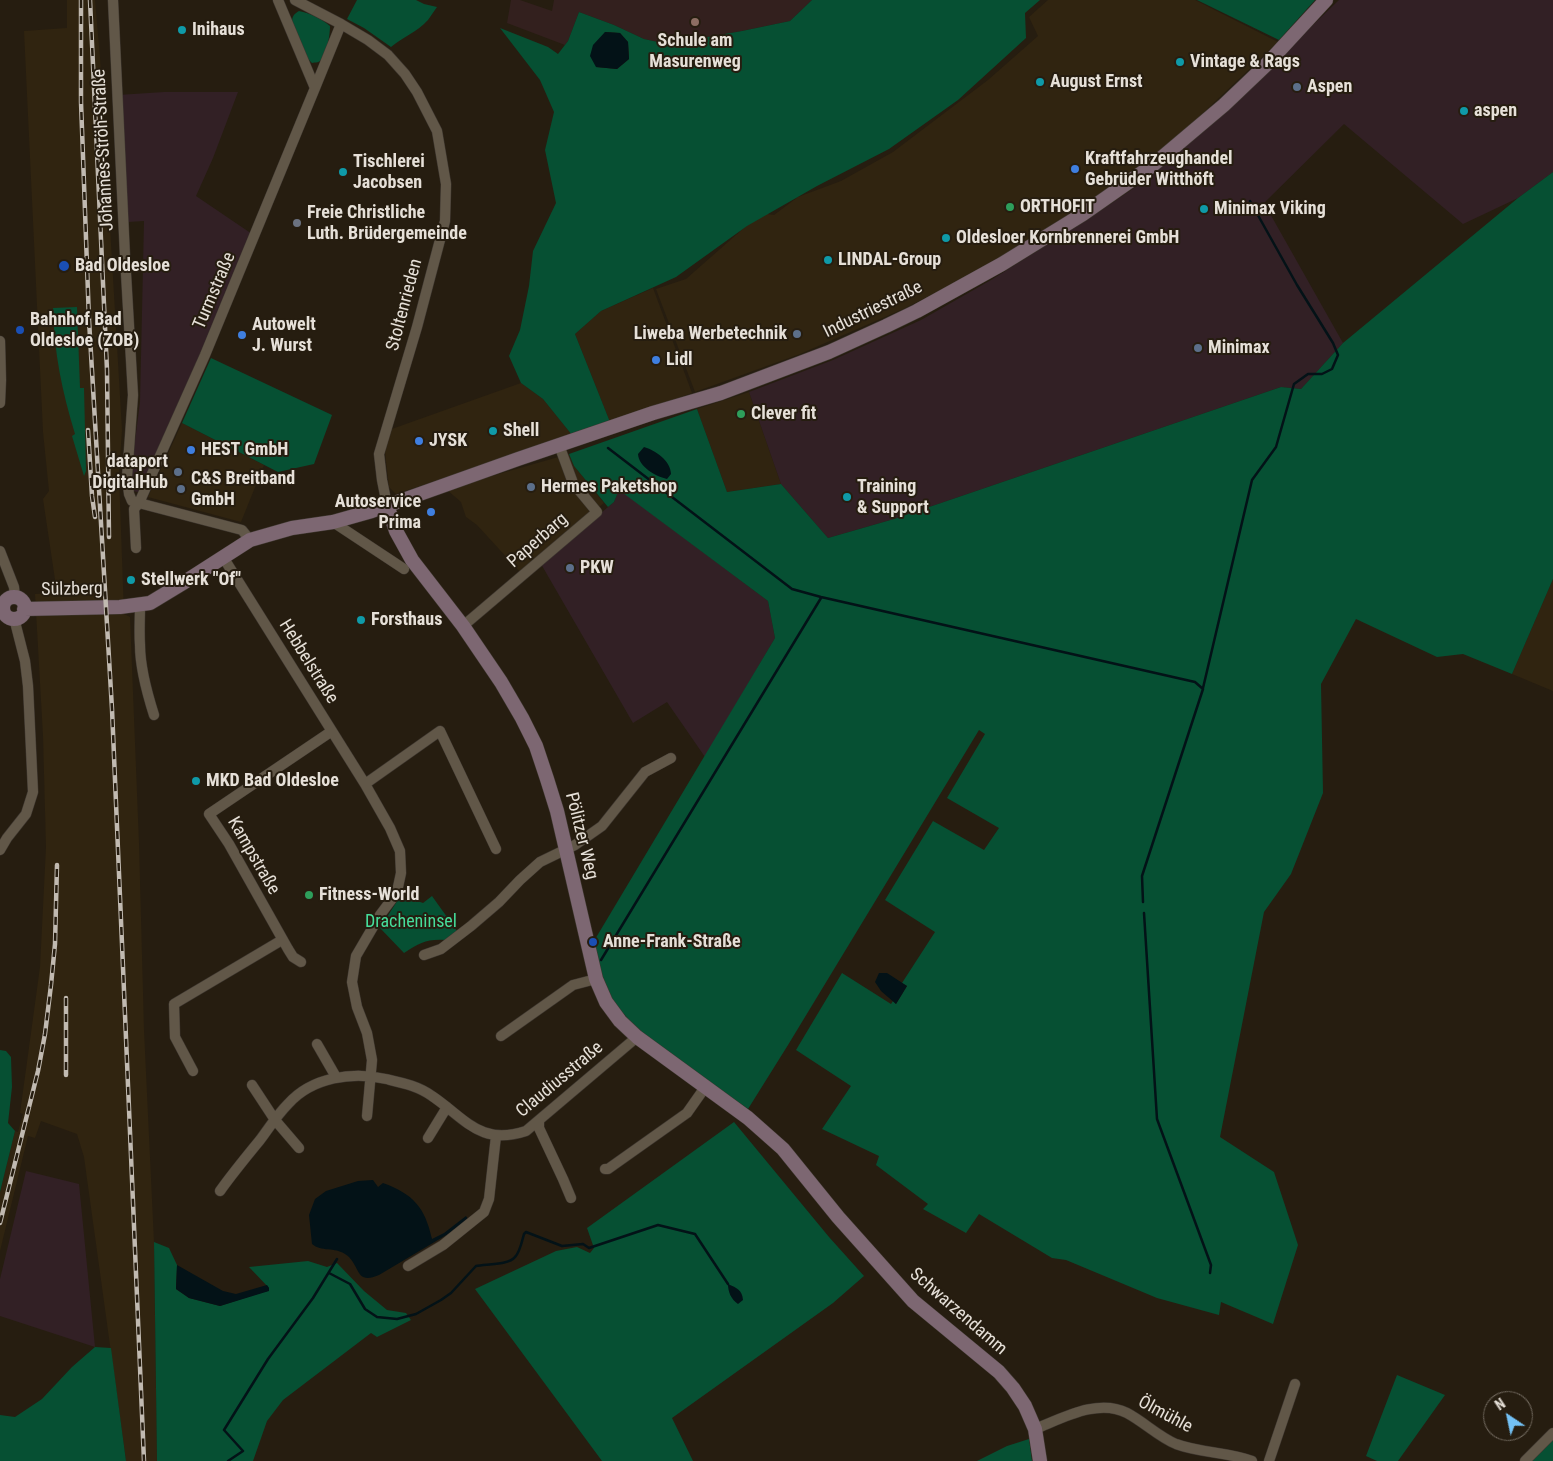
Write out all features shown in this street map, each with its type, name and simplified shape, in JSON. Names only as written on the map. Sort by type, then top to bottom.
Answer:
[{"type":"main road","name":"Industriestraße","points":[[387,505],[653,413],[721,392],[829,352],[917,311],[1002,264],[1083,214],[1153,164],[1224,105],[1269,63],[1326,0]]},
{"type":"main road","points":[[140,605],[150,603],[250,540],[292,528],[333,522],[387,505]]},
{"type":"main road","name":"Pölitzer Weg","points":[[387,505],[396,531],[412,560],[463,626],[501,682],[536,746],[548,779],[596,979],[606,1002],[620,1021],[638,1037],[748,1118],[783,1149],[808,1180]]},
{"type":"main road","points":[[5,612],[6,600],[14,597]]},
{"type":"main road","name":"Sülzberg","points":[[5,612],[20,617],[24,609],[23,602],[14,597]]},
{"type":"main road","name":"Sülzberg","points":[[24,609],[140,605]]},
{"type":"main road","name":"Schwarzendamm","points":[[808,1180],[844,1224],[913,1301],[999,1372],[1013,1388],[1025,1406],[1035,1429],[1040,1461]]},
{"type":"street","name":"Johannes-Ströh-Straße","points":[[113,0],[133,395],[127,477],[128,494],[132,501],[139,504]]},
{"type":"street","points":[[278,0],[315,88]]},
{"type":"street","name":"Stoltenrieden","points":[[295,0],[341,24],[368,40],[388,55],[405,74],[417,92],[437,130],[446,184],[445,220],[417,327],[379,454],[387,505]]},
{"type":"street","name":"Turmstraße","points":[[136,548],[134,509],[139,504],[205,355],[341,24]]},
{"type":"street","points":[[0,341],[0,403]]},
{"type":"street","name":"Paperbarg","points":[[463,626],[597,512],[572,483],[559,445]]},
{"type":"street","points":[[139,504],[242,530],[250,540]]},
{"type":"street","points":[[333,522],[404,569]]},
{"type":"street","points":[[0,551],[14,587],[14,597]]},
{"type":"street","name":"Hebbelstraße","points":[[223,557],[365,784],[390,828],[400,851],[401,864],[398,887],[356,956],[352,982],[356,1007],[367,1033],[372,1060],[370,1075]]},
{"type":"street","points":[[140,605],[141,658],[154,715]]},
{"type":"street","points":[[0,850],[26,814],[33,792],[25,660],[5,612]]},
{"type":"street","points":[[365,784],[440,731],[496,849]]},
{"type":"street","name":"Kampstraße","points":[[301,962],[293,957],[282,940],[229,844],[209,814],[332,732]]},
{"type":"street","points":[[424,954],[441,949],[498,902],[540,862],[575,845],[602,826],[645,772],[672,758]]},
{"type":"street","points":[[193,1071],[175,1037],[174,1004],[282,940]]},
{"type":"street","points":[[501,1036],[573,985],[596,979]]},
{"type":"street","name":"Claudiusstraße","points":[[220,1191],[289,1102],[309,1087],[322,1081],[336,1077],[370,1075],[412,1085],[430,1095],[460,1119],[483,1133],[496,1136],[515,1135],[526,1131],[540,1120],[638,1037]]},
{"type":"street","points":[[317,1044],[336,1077]]},
{"type":"street","points":[[367,1116],[370,1075]]},
{"type":"street","points":[[252,1085],[275,1120],[299,1148]]},
{"type":"street","points":[[605,1169],[608,1169],[687,1113],[706,1086]]},
{"type":"street","points":[[428,1138],[447,1107]]},
{"type":"street","points":[[540,1120],[539,1128],[564,1179],[571,1198]]},
{"type":"street","points":[[408,1266],[443,1244],[484,1212],[490,1199],[496,1136]]},
{"type":"street","points":[[1269,1461],[1295,1384]]},
{"type":"street","name":"Ölmühle","points":[[1035,1429],[1079,1412],[1103,1407],[1126,1412],[1176,1444],[1252,1461]]},
{"type":"street","points":[[1525,1461],[1553,1432]]},
{"type":"shaded area","points":[[67,0],[95,0],[100,57],[122,430],[119,474],[124,614],[130,617],[144,1030],[154,1242],[157,1461],[126,1461],[84,1157],[77,1134],[41,1121],[35,1138],[28,1136],[0,1251],[0,1192],[15,1131],[18,1132],[23,1114],[20,1113],[40,967],[46,847],[43,736],[35,594],[57,593],[43,499],[49,491],[43,432],[24,31],[67,28]]},
{"type":"shaded area","name":"Schule am Masurenweg","points":[[511,0],[520,0],[552,11],[554,0],[812,0],[790,21],[667,44],[644,39],[579,12],[565,45],[507,23]]},
{"type":"shaded area","points":[[1048,0],[1195,0],[1278,42],[1151,160],[1082,206],[971,275],[901,310],[800,354],[695,392],[656,289],[686,279],[761,213],[774,215],[798,197],[841,181],[893,152],[988,80],[1038,36],[1029,17]]},
{"type":"shaded area","name":"Minimax","points":[[1339,0],[1553,0],[1553,172],[1518,198],[1463,224],[1344,124],[1264,203],[1343,343],[1301,389],[1281,387],[894,519],[828,538],[781,484],[749,392],[833,360],[921,320],[991,280],[1091,217],[1140,184],[1218,119]]},
{"type":"shaded area","points":[[605,32],[620,33],[628,42],[629,59],[617,69],[596,67],[590,56],[593,45]]},
{"type":"shaded area","points":[[164,92],[238,92],[213,158],[196,196],[255,236],[141,491],[137,492],[134,491],[130,480],[140,402],[144,221],[128,222],[118,95]]},
{"type":"shaded area","points":[[653,288],[692,393],[610,422],[575,334],[601,311]]},
{"type":"shaded area","points":[[521,383],[543,399],[572,435],[396,494],[389,487],[385,452],[389,430]]},
{"type":"shaded area","points":[[749,392],[781,484],[727,492],[697,409]]},
{"type":"shaded area","points":[[182,423],[264,465],[241,522],[148,497]]},
{"type":"shaded area","points":[[644,447],[657,453],[668,465],[671,474],[667,479],[653,473],[641,463],[638,454]]},
{"type":"shaded area","points":[[569,454],[574,466],[604,503],[521,573],[477,525],[466,517],[461,502],[446,489]]},
{"type":"shaded area","points":[[619,489],[768,601],[775,638],[705,757],[667,702],[633,723],[541,564],[614,502]]},
{"type":"shaded area","points":[[1553,579],[1553,691],[1512,674]]},
{"type":"shaded area","points":[[879,973],[887,973],[907,986],[896,1004],[881,991],[875,982]]},
{"type":"shaded area","points":[[26,1171],[79,1184],[95,1347],[0,1316],[0,1279]]},
{"type":"shaded area","points":[[373,1180],[378,1187],[383,1183],[393,1187],[416,1203],[426,1218],[432,1239],[444,1233],[466,1216],[468,1219],[448,1234],[379,1275],[365,1278],[361,1276],[354,1263],[345,1254],[320,1248],[312,1244],[309,1215],[315,1199],[326,1191],[358,1181]]},
{"type":"shaded area","points":[[177,1265],[223,1291],[236,1294],[267,1285],[269,1291],[220,1306],[189,1298],[176,1289]]},
{"type":"shaded area","points":[[728,1284],[742,1294],[743,1300],[738,1304],[730,1295]]},
{"type":"green space","points":[[357,0],[416,0],[437,7],[424,24],[391,47],[364,28],[347,19]]},
{"type":"green space","points":[[812,0],[1040,0],[1025,13],[1026,38],[958,100],[889,149],[817,186],[747,226],[676,277],[601,311],[575,334],[610,422],[572,435],[543,399],[521,383],[509,356],[520,330],[529,286],[533,251],[556,203],[545,150],[554,112],[540,80],[500,28],[548,47],[558,54],[568,41],[579,12],[644,39],[667,44],[790,21]],"holes":[[[605,32],[620,33],[628,42],[629,59],[617,69],[596,67]]]},
{"type":"green space","points":[[1197,0],[1315,0],[1279,40]]},
{"type":"green space","points":[[299,11],[316,17],[330,26],[326,50],[318,62],[312,63],[308,59],[292,23],[292,19]]},
{"type":"green space","points":[[1553,172],[1553,579],[1512,674],[1463,654],[1437,657],[1356,619],[1321,684],[1323,793],[1291,874],[1264,912],[1220,1137],[1274,1172],[1298,1245],[1273,1324],[1221,1302],[1219,1315],[1157,1298],[1066,1260],[1052,1258],[979,1214],[966,1233],[923,1209],[928,1204],[876,1165],[879,1156],[822,1129],[851,1086],[796,1050],[842,973],[891,1004],[893,1001],[896,1004],[907,986],[902,983],[935,932],[885,900],[933,821],[984,850],[999,828],[947,798],[985,734],[979,730],[748,1109],[641,1034],[612,1000],[599,967],[594,941],[775,638],[768,601],[619,490],[614,502],[608,507],[574,466],[569,454],[697,409],[727,492],[781,484],[828,538],[894,519],[1281,387],[1301,389],[1343,343],[1518,198]]},
{"type":"green space","points":[[77,307],[80,388],[84,388],[86,471],[84,476],[72,436],[75,434],[60,372],[55,341],[53,308]]},
{"type":"green space","points":[[211,358],[332,415],[314,464],[278,472],[182,423]]},
{"type":"green space","name":"Dracheninsel","points":[[401,895],[423,903],[432,896],[457,931],[445,940],[423,942],[404,953],[380,928]]},
{"type":"green space","points":[[0,1050],[6,1051],[11,1057],[12,1087],[8,1123],[15,1131],[0,1192]]},
{"type":"green space","points":[[734,1122],[829,1237],[864,1276],[833,1303],[672,1418],[693,1461],[602,1461],[475,1289],[556,1251],[577,1247],[590,1253],[594,1248],[587,1228]]},
{"type":"green space","points":[[154,1242],[169,1248],[177,1265],[176,1289],[189,1298],[220,1306],[266,1292],[269,1288],[249,1267],[308,1261],[327,1267],[337,1263],[364,1291],[387,1310],[406,1313],[411,1320],[377,1337],[371,1333],[283,1400],[267,1421],[253,1461],[157,1461]]},
{"type":"green space","points":[[95,1347],[111,1348],[126,1461],[0,1461],[0,1415],[15,1417],[42,1399],[72,1367]]},
{"type":"green space","points":[[1397,1375],[1445,1395],[1398,1461],[1377,1461],[1366,1456]]},
{"type":"green space","points":[[1553,1438],[1553,1461],[1532,1461]]},
{"type":"green space","points":[[1029,1439],[1032,1461],[977,1461],[1007,1446]]},
{"type":"waterway","points":[[1203,688],[1252,480],[1276,447],[1294,384],[1308,374],[1322,374],[1332,369],[1338,355],[1333,343],[1297,285],[1250,201]]},
{"type":"waterway","points":[[608,448],[792,589],[1195,682],[1203,689],[1142,876],[1143,902]]},
{"type":"waterway","points":[[601,960],[821,598]]},
{"type":"waterway","points":[[1144,913],[1157,1119],[1211,1265],[1210,1273]]},
{"type":"waterway","points":[[329,1273],[350,1284],[365,1309],[377,1317],[397,1319],[416,1314],[441,1300],[451,1293],[476,1266],[512,1260],[518,1252],[526,1232],[562,1246],[583,1244],[589,1248],[658,1225],[695,1234],[728,1284]]},
{"type":"waterway","points":[[228,1461],[243,1451],[224,1430],[268,1359],[313,1298],[337,1259]]},
{"type":"railway","points":[[81,0],[81,102],[89,320],[112,709],[144,1461]]},
{"type":"railway","points":[[90,0],[107,370],[109,537]]},
{"type":"railway","points":[[88,430],[95,517]]},
{"type":"railway","points":[[0,1223],[38,1071],[45,1034],[55,944],[57,865]]},
{"type":"railway","points":[[66,998],[66,1075]]},
{"type":"place","name":"Schule am Masurenweg","points":[[695,22]]},
{"type":"place","name":"Inihaus","points":[[182,30]]},
{"type":"place","name":"Vintage & Rags","points":[[1180,62]]},
{"type":"place","name":"August Ernst","points":[[1040,82]]},
{"type":"place","name":"Aspen","points":[[1297,87]]},
{"type":"place","name":"aspen","points":[[1464,111]]},
{"type":"place","name":"Kraftfahrzeughandel Gebrüder Witthöft","points":[[1075,169]]},
{"type":"place","name":"Tischlerei Jacobsen","points":[[343,172]]},
{"type":"place","name":"ORTHOFIT","points":[[1010,207]]},
{"type":"place","name":"Minimax Viking","points":[[1204,209]]},
{"type":"place","name":"Freie Christliche Luth. Brüdergemeinde","points":[[297,223]]},
{"type":"place","name":"Oldesloer Kornbrennerei GmbH","points":[[946,238]]},
{"type":"place","name":"LINDAL-Group","points":[[828,260]]},
{"type":"place","name":"Bad Oldesloe","points":[[64,266]]},
{"type":"place","name":"Bahnhof Bad Oldesloe (ZOB)","points":[[20,330]]},
{"type":"place","name":"Liweba Werbetechnik","points":[[797,334]]},
{"type":"place","name":"Autowelt J. Wurst","points":[[242,335]]},
{"type":"place","name":"Minimax","points":[[1198,348]]},
{"type":"place","name":"Lidl","points":[[656,360]]},
{"type":"place","name":"Clever fit","points":[[741,414]]},
{"type":"place","name":"Shell","points":[[493,431]]},
{"type":"place","name":"JYSK","points":[[419,441]]},
{"type":"place","name":"HEST GmbH","points":[[191,450]]},
{"type":"place","name":"dataport DigitalHub","points":[[178,472]]},
{"type":"place","name":"Hermes Paketshop","points":[[531,487]]},
{"type":"place","name":"C&S Breitband GmbH","points":[[181,489]]},
{"type":"place","name":"Training & Support","points":[[847,497]]},
{"type":"place","name":"Autoservice Prima","points":[[431,512]]},
{"type":"place","name":"PKW","points":[[570,568]]},
{"type":"place","name":"Stellwerk \"Of\"","points":[[131,580]]},
{"type":"place","name":"Forsthaus","points":[[361,620]]},
{"type":"place","name":"MKD Bad Oldesloe","points":[[196,781]]},
{"type":"place","name":"Fitness-World","points":[[309,895]]},
{"type":"place","name":"Anne-Frank-Straße","points":[[593,942]]}]
